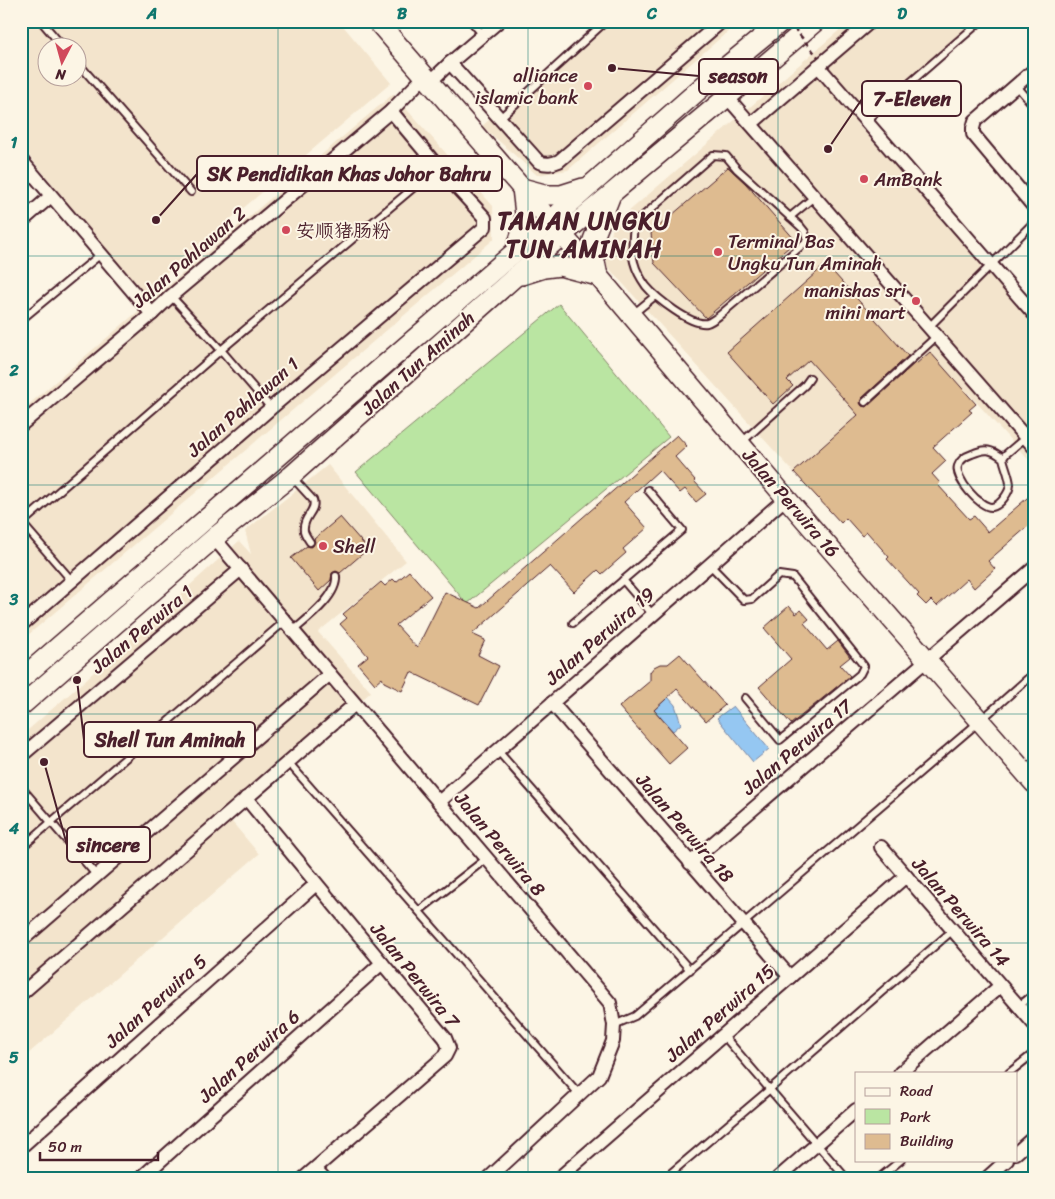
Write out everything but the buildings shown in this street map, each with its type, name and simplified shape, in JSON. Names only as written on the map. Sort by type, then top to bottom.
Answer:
[{"type":"main road","name":"Jalan Perwira 16","points":[[376,21],[1034,783]]},
{"type":"main road","name":"Jalan Tun Aminah","points":[[21,706],[214,538],[291,476],[510,281],[590,186],[710,80],[782,21]]},
{"type":"main road","name":"Jalan Tun Aminah","points":[[21,679],[516,251],[612,194],[816,21]]},
{"type":"main road","points":[[516,251],[523,228],[522,188],[548,195],[561,195],[590,186]]},
{"type":"main road","points":[[510,281],[544,268],[560,266],[598,276],[593,240],[612,194]]},
{"type":"street","name":"Jalan Pahlawan 2","points":[[21,425],[171,296],[499,21]]},
{"type":"street","points":[[450,63],[539,162],[552,164],[560,161],[722,21]]},
{"type":"street","points":[[751,124],[818,62],[871,21]]},
{"type":"street","points":[[818,62],[866,121],[1034,314]]},
{"type":"street","points":[[1034,70],[975,121],[973,128],[973,134],[1034,207]]},
{"type":"street","points":[[727,97],[1030,442]]},
{"type":"street","points":[[391,111],[438,167]]},
{"type":"street","points":[[21,160],[152,314]]},
{"type":"street","name":"Jalan Pahlawan 1","points":[[21,625],[271,408],[485,227],[485,218],[438,167]]},
{"type":"street","points":[[21,222],[51,196]]},
{"type":"street","name":"Jalan Perwira 19","points":[[439,802],[786,498]]},
{"type":"street","name":"Jalan Perwira 8","points":[[214,538],[610,1003],[614,1025],[613,1041],[599,1076],[499,1175]]},
{"type":"street","name":"Jalan Perwira 17","points":[[690,863],[1034,568]]},
{"type":"street","name":"Jalan Perwira 1","points":[[21,756],[241,569]]},
{"type":"street","points":[[21,941],[330,674]]},
{"type":"street","name":"Jalan Perwira 18","points":[[552,703],[790,978]]},
{"type":"street","points":[[21,994],[355,704]]},
{"type":"street","name":"Jalan Perwira 7","points":[[246,798],[445,1038],[449,1048],[445,1056],[304,1178]]},
{"type":"street","name":"Jalan Perwira 14","points":[[880,847],[1034,1024]]},
{"type":"street","name":"Jalan Perwira 15","points":[[559,1178],[906,876]]},
{"type":"street","name":"Jalan Perwira 5","points":[[21,1146],[316,884]]},
{"type":"street","name":"Jalan Perwira 6","points":[[141,1178],[382,963]]},
{"type":"street","points":[[901,1072],[1000,986]]},
{"type":"street","points":[[778,1178],[855,1111]]},
{"type":"street","points":[[1018,1150],[1034,1137]]},
{"type":"street","points":[[987,1178],[1005,1162]]},
{"type":"lane","points":[[41,21],[55,38]]},
{"type":"lane","points":[[471,21],[483,35]]},
{"type":"lane","points":[[500,118],[606,21]]},
{"type":"lane","points":[[866,121],[981,21]]},
{"type":"lane","points":[[88,74],[191,192]]},
{"type":"lane","points":[[1016,85],[1034,106]]},
{"type":"lane","points":[[714,155],[726,156],[737,169],[805,232],[807,241],[708,323],[697,323],[679,314],[655,296],[638,273],[633,260],[634,224],[714,155]]},
{"type":"lane","points":[[72,581],[22,523],[221,350],[438,167]]},
{"type":"lane","points":[[790,217],[814,197]]},
{"type":"lane","points":[[865,402],[933,332],[991,265],[1034,222]]},
{"type":"lane","points":[[21,320],[102,254]]},
{"type":"lane","points":[[171,296],[271,408]]},
{"type":"lane","points":[[630,316],[655,296]]},
{"type":"lane","points":[[740,443],[805,385],[810,378]]},
{"type":"lane","points":[[1003,458],[1006,454],[1030,442]]},
{"type":"lane","points":[[986,449],[995,452],[1003,458],[1010,485],[1008,493],[994,507],[989,507],[982,504],[971,494],[962,482],[958,473],[958,465],[965,457],[986,449]]},
{"type":"lane","points":[[291,476],[313,500],[314,507],[304,524],[304,533],[310,542]]},
{"type":"lane","points":[[572,623],[682,530],[648,490]]},
{"type":"lane","points":[[710,565],[744,600],[752,599],[779,575],[793,577],[864,666],[860,674],[780,740],[745,698]]},
{"type":"lane","points":[[293,631],[328,597],[336,582],[336,576]]},
{"type":"lane","points":[[623,580],[653,615]]},
{"type":"lane","points":[[21,848],[285,621]]},
{"type":"lane","points":[[614,1025],[636,1016],[1034,673]]},
{"type":"lane","points":[[498,751],[690,970]]},
{"type":"lane","points":[[288,762],[579,1094]]},
{"type":"lane","points":[[21,787],[97,876]]},
{"type":"lane","points":[[418,911],[487,858]]},
{"type":"lane","points":[[665,1178],[770,1090],[953,930]]},
{"type":"lane","points":[[1019,1006],[1034,994]]},
{"type":"lane","points":[[723,1035],[846,1178]]},
{"type":"lane","points":[[1010,1072],[1034,1053]]},
{"type":"lane","points":[[879,1178],[899,1162]]},
{"type":"lane","points":[[318,1167],[328,1178]]},
{"type":"path","points":[[788,21],[818,62]]},
{"type":"shaded area","points":[[21,21],[339,21],[391,83],[142,294],[21,146]]},
{"type":"shaded area","points":[[605,21],[740,21],[568,170],[537,175],[482,126]]},
{"type":"shaded area","points":[[850,21],[976,21],[856,123],[1034,309],[1034,466],[968,393],[829,511],[606,265],[613,225]]},
{"type":"shaded area","points":[[393,94],[493,206],[494,239],[21,641],[21,411]]},
{"type":"shaded area","points":[[328,465],[406,561],[318,632],[371,692],[227,816],[259,854],[21,1060],[21,736],[239,541],[251,554],[245,531]]},
{"type":"green space","points":[[559,304],[669,437],[467,604],[356,472]]},
{"type":"water","points":[[668,697],[675,705],[681,724],[673,731],[654,710]]},
{"type":"water","points":[[733,706],[769,749],[753,762],[717,718]]},
{"type":"place","name":"season","points":[[612,68]]},
{"type":"place","name":"alliance islamic bank","points":[[588,86]]},
{"type":"place","name":"7-Eleven","points":[[828,149]]},
{"type":"place","name":"AmBank","points":[[864,179]]},
{"type":"place","name":"SK Pendidikan Khas Johor Bahru","points":[[156,220]]},
{"type":"place","name":"安顺猪肠粉","points":[[286,230]]},
{"type":"place","name":"Terminal Bas Ungku Tun Aminah","points":[[718,252]]},
{"type":"place","name":"manishas sri mini mart","points":[[916,301]]},
{"type":"place","name":"Shell","points":[[323,546]]},
{"type":"place","name":"Shell Tun Aminah","points":[[77,680]]},
{"type":"place","name":"sincere","points":[[44,762]]},
{"type":"district","name":"TAMAN UNGKU TUN AMINAH","points":[[584,235]]}]
